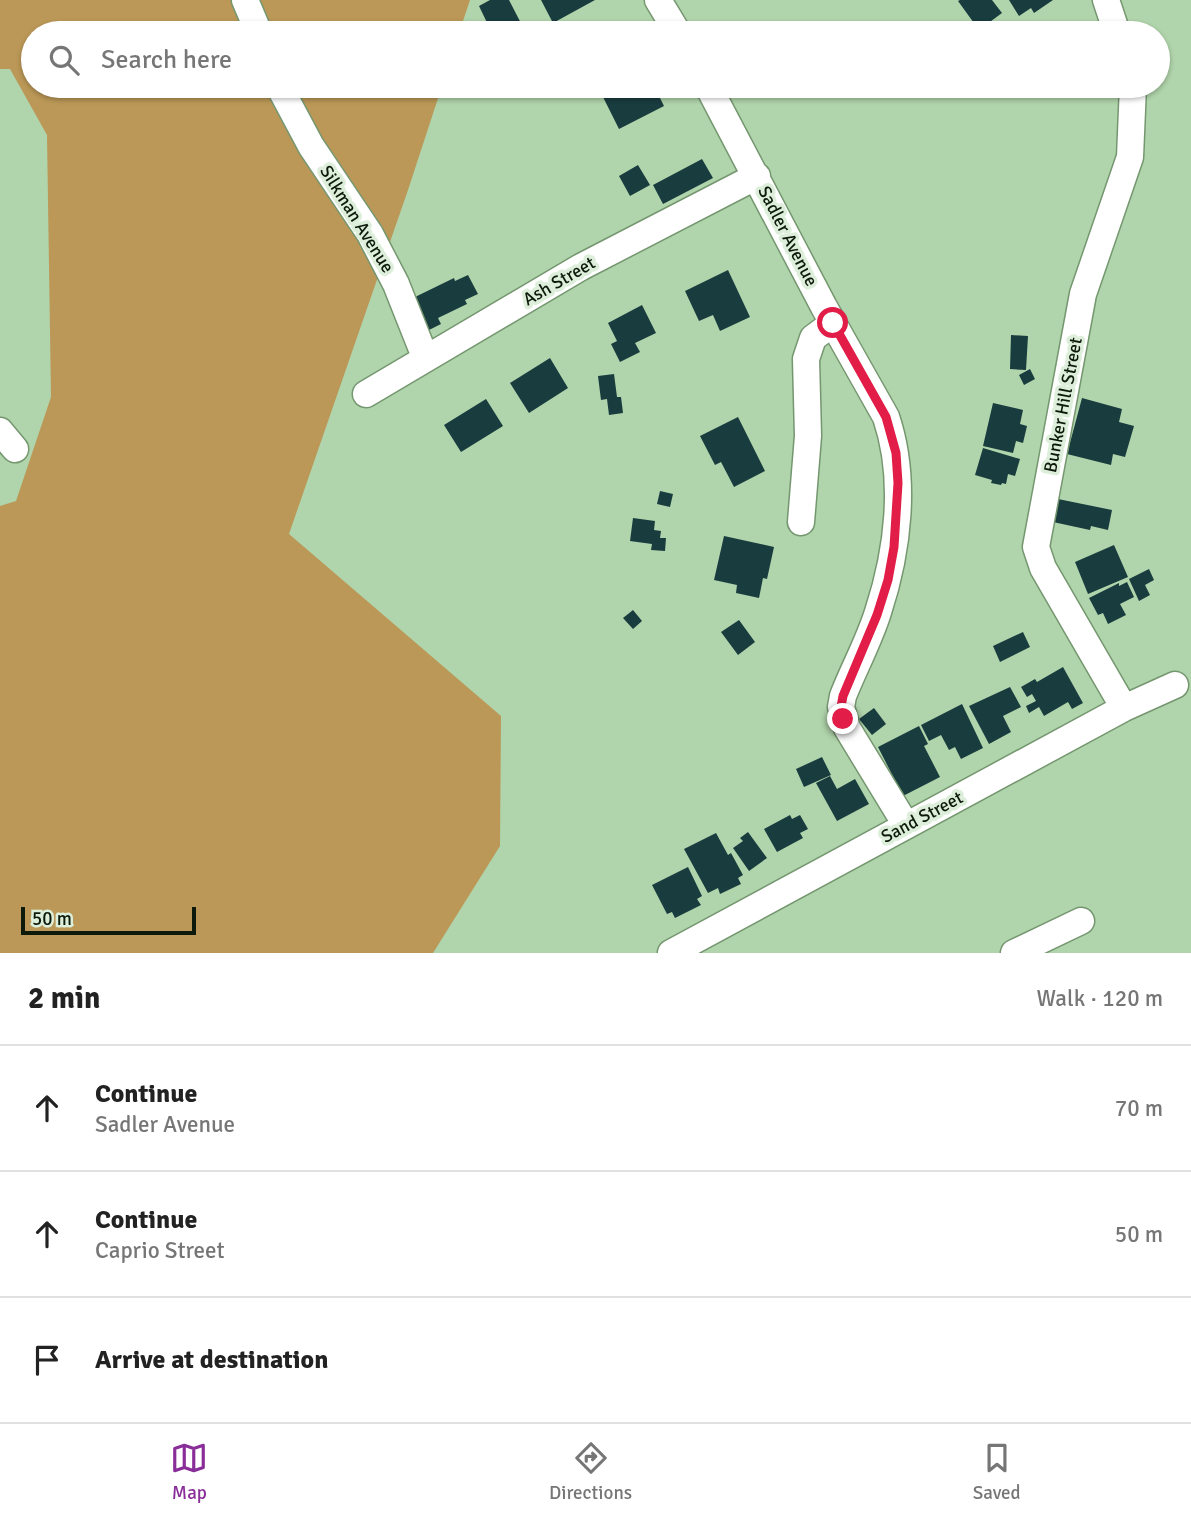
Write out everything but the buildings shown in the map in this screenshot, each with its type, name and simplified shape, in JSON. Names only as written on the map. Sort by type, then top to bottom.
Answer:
[{"type":"street","points":[[245,0],[254,21]]},
{"type":"street","points":[[658,0],[671,21]]},
{"type":"street","points":[[1106,0],[1113,21]]},
{"type":"street","name":"Silkman Avenue","points":[[285,98],[311,146],[370,234],[396,284],[425,357]]},
{"type":"street","name":"Sadler Avenue","points":[[715,98],[833,323],[886,417],[893,436],[898,483],[894,547],[888,580],[841,707],[847,728],[906,825]]},
{"type":"street","name":"Bunker Hill Street","points":[[1124,708],[1043,568],[1037,547],[1083,294],[1130,158],[1132,98]]},
{"type":"street","name":"Ash Street","points":[[366,394],[582,267],[757,176]]},
{"type":"street","points":[[801,522],[808,436],[806,359],[813,338],[833,323]]},
{"type":"street","name":"Sand Street","points":[[671,953],[715,943],[906,825],[1124,708],[1175,685]]},
{"type":"street","points":[[1014,953],[1081,921]]},
{"type":"shaded area","points":[[0,0],[470,0],[463,21],[21,21],[21,89],[10,69],[0,69]]},
{"type":"shaded area","points":[[26,98],[438,98],[289,534],[501,716],[500,846],[433,953],[0,953],[0,506],[16,501],[51,397],[47,135]]},
{"type":"route","points":[[833,323],[886,417],[893,436],[898,483],[894,547],[888,580],[877,615],[843,696],[843,719]]}]
